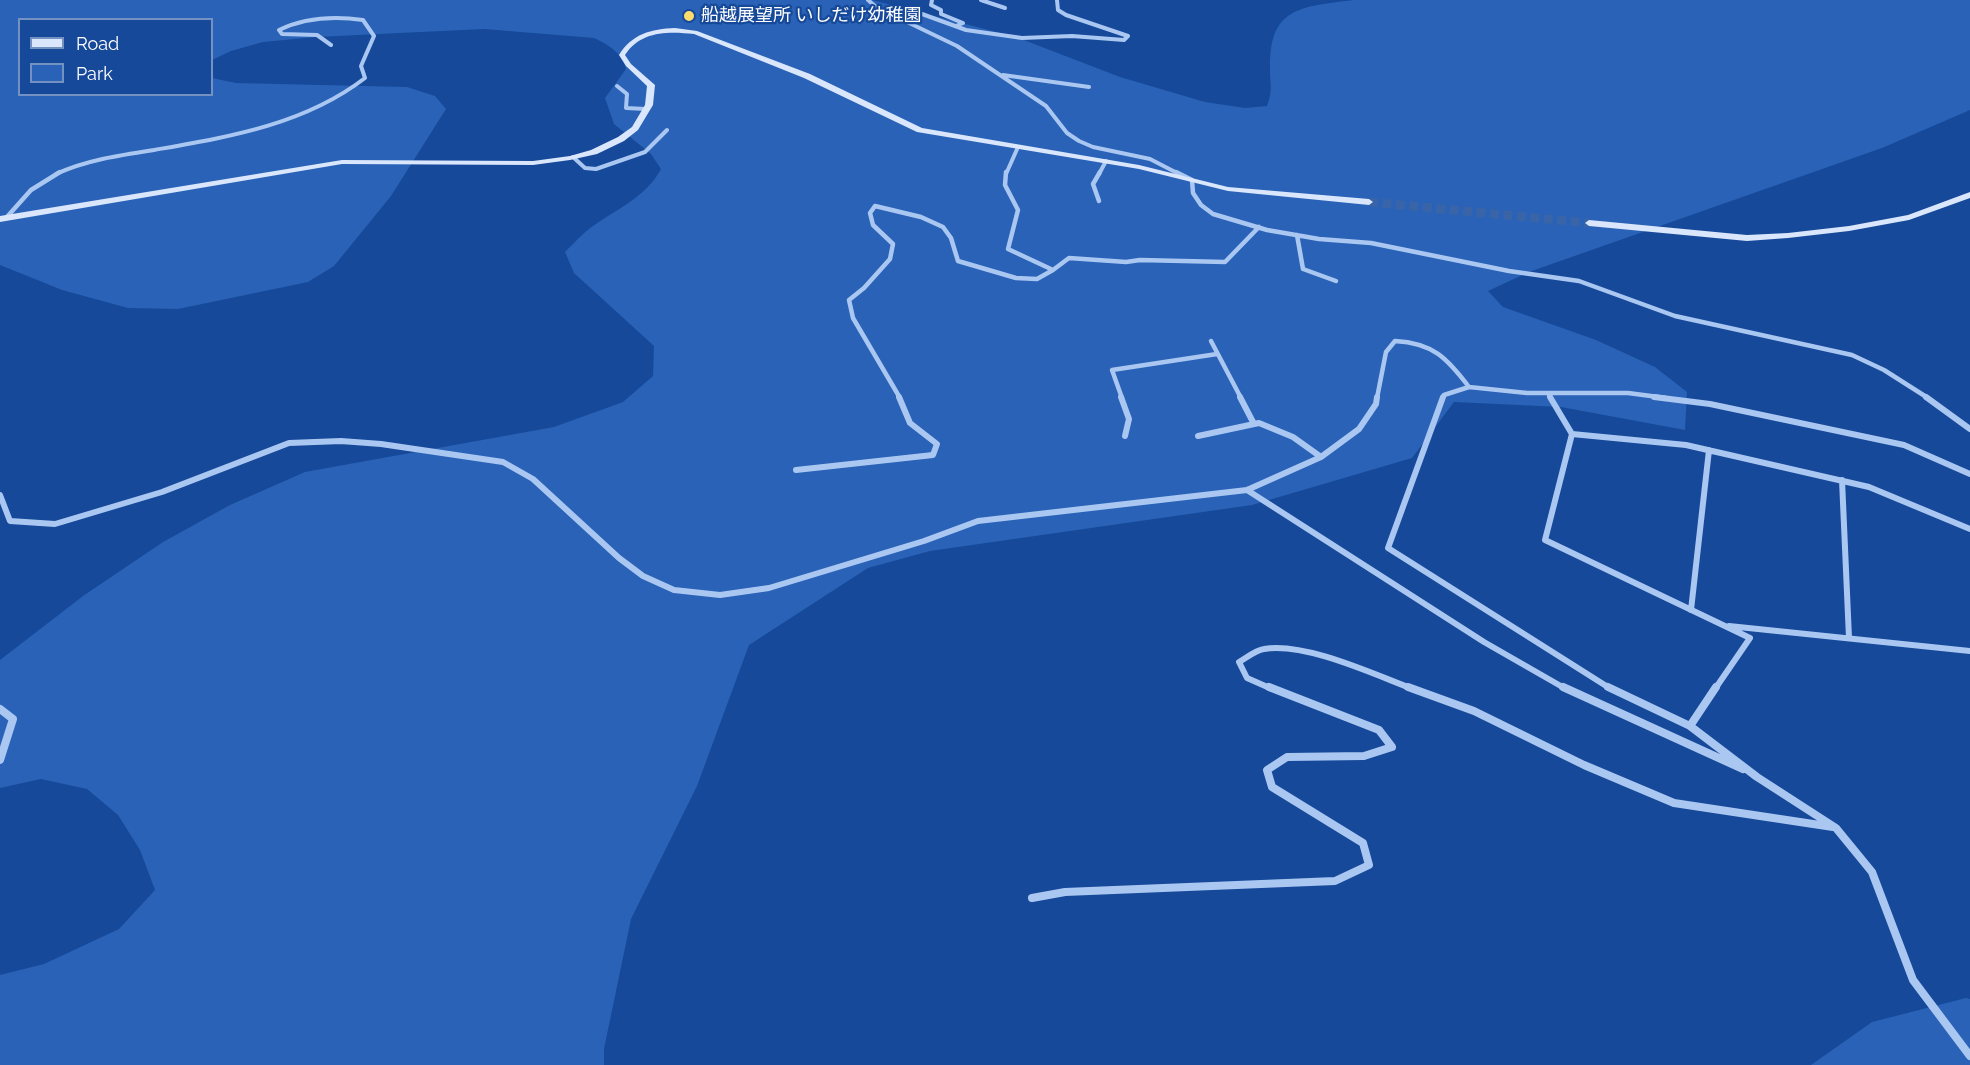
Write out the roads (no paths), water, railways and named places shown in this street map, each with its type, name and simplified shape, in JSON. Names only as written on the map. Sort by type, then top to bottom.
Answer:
[{"type":"street","points":[[868,0],[887,12],[957,45],[1046,106],[1067,133],[1079,141],[1093,147],[1150,159],[1192,180]]},
{"type":"street","points":[[932,0],[930,2],[941,10],[941,14],[963,24],[956,26]]},
{"type":"street","points":[[981,0],[1005,8]]},
{"type":"street","points":[[887,12],[922,14],[966,30],[1022,38],[1072,36],[1124,40],[1128,36],[1066,15],[1058,10],[1057,0]]},
{"type":"street","points":[[3,218],[24,196],[63,170],[103,158],[200,142],[262,128],[319,107],[365,78],[361,66],[374,36],[363,20],[346,17],[307,21],[279,30],[282,34],[316,35],[331,45]]},
{"type":"street","points":[[3,218],[342,162],[533,163],[594,152],[621,139],[635,128],[649,105],[651,85],[628,65],[622,55],[625,48],[646,35],[681,29],[704,35],[759,59],[807,76],[920,130],[1139,167],[1228,189],[1369,202]]},
{"type":"street","points":[[1000,74],[1089,87]]},
{"type":"street","points":[[617,86],[627,94],[626,108],[646,110]]},
{"type":"street","points":[[573,157],[585,168],[596,170],[645,152],[667,130]]},
{"type":"street","points":[[1018,147],[1002,182],[1004,192],[1017,210],[1008,249],[1053,270]]},
{"type":"street","points":[[1099,201],[1093,184],[1106,161]]},
{"type":"street","points":[[1192,180],[1193,193],[1207,209],[1213,213],[1259,227],[1297,235],[1371,243],[1509,271],[1579,281],[1675,316],[1852,355],[1877,366],[1940,405],[1970,429]]},
{"type":"street","points":[[1589,223],[1747,238],[1772,237],[1808,234],[1910,217],[1970,195]]},
{"type":"street","points":[[796,470],[933,454],[937,444],[910,423],[905,407],[853,318],[849,300],[864,288],[890,259],[893,244],[873,225],[870,213],[875,206],[944,227],[951,239],[958,261],[1016,278],[1037,279],[1069,258],[1126,262],[1140,260],[1225,262],[1259,227]]},
{"type":"street","points":[[1297,235],[1303,269],[1336,281]]},
{"type":"street","points":[[0,495],[10,521],[54,524],[162,492],[289,443],[341,441],[381,444],[503,462],[533,479],[619,558],[643,576],[675,590],[720,595],[769,588],[924,541],[978,521],[1247,490],[1321,457],[1359,429],[1376,404],[1386,352],[1395,341],[1414,341],[1437,351],[1451,363],[1469,387]]},
{"type":"street","points":[[1211,342],[1254,424]]},
{"type":"street","points":[[1125,436],[1129,419],[1112,370],[1217,354]]},
{"type":"street","points":[[1970,474],[1904,445],[1710,404],[1628,393],[1527,393],[1469,387],[1444,395],[1388,548],[1601,684],[1690,726],[1754,774],[1836,828],[1872,872],[1913,980],[1970,1056]]},
{"type":"street","points":[[1548,393],[1572,434],[1545,540],[1750,638],[1690,726]]},
{"type":"street","points":[[1198,436],[1259,423],[1293,437],[1321,457]]},
{"type":"street","points":[[1572,434],[1686,445],[1842,480],[1869,487],[1970,529]]},
{"type":"street","points":[[1691,610],[1709,450]]},
{"type":"street","points":[[1842,480],[1849,638]]},
{"type":"street","points":[[1247,490],[1484,642],[1556,683],[1754,774]]},
{"type":"street","points":[[1723,625],[1970,651]]},
{"type":"street","points":[[1032,898],[1065,892],[1335,881],[1369,865],[1363,843],[1272,788],[1267,770],[1287,757],[1364,756],[1392,747],[1379,730],[1247,678],[1239,662],[1262,650],[1282,649],[1319,655],[1474,711],[1584,765],[1674,803],[1836,828]]},
{"type":"street","points":[[0,709],[13,719],[0,760]]},
{"type":"tunnel","points":[[1369,202],[1589,223]]},
{"type":"place","name":"船越展望所 いしだけ幼稚園","points":[[689,16]]}]
